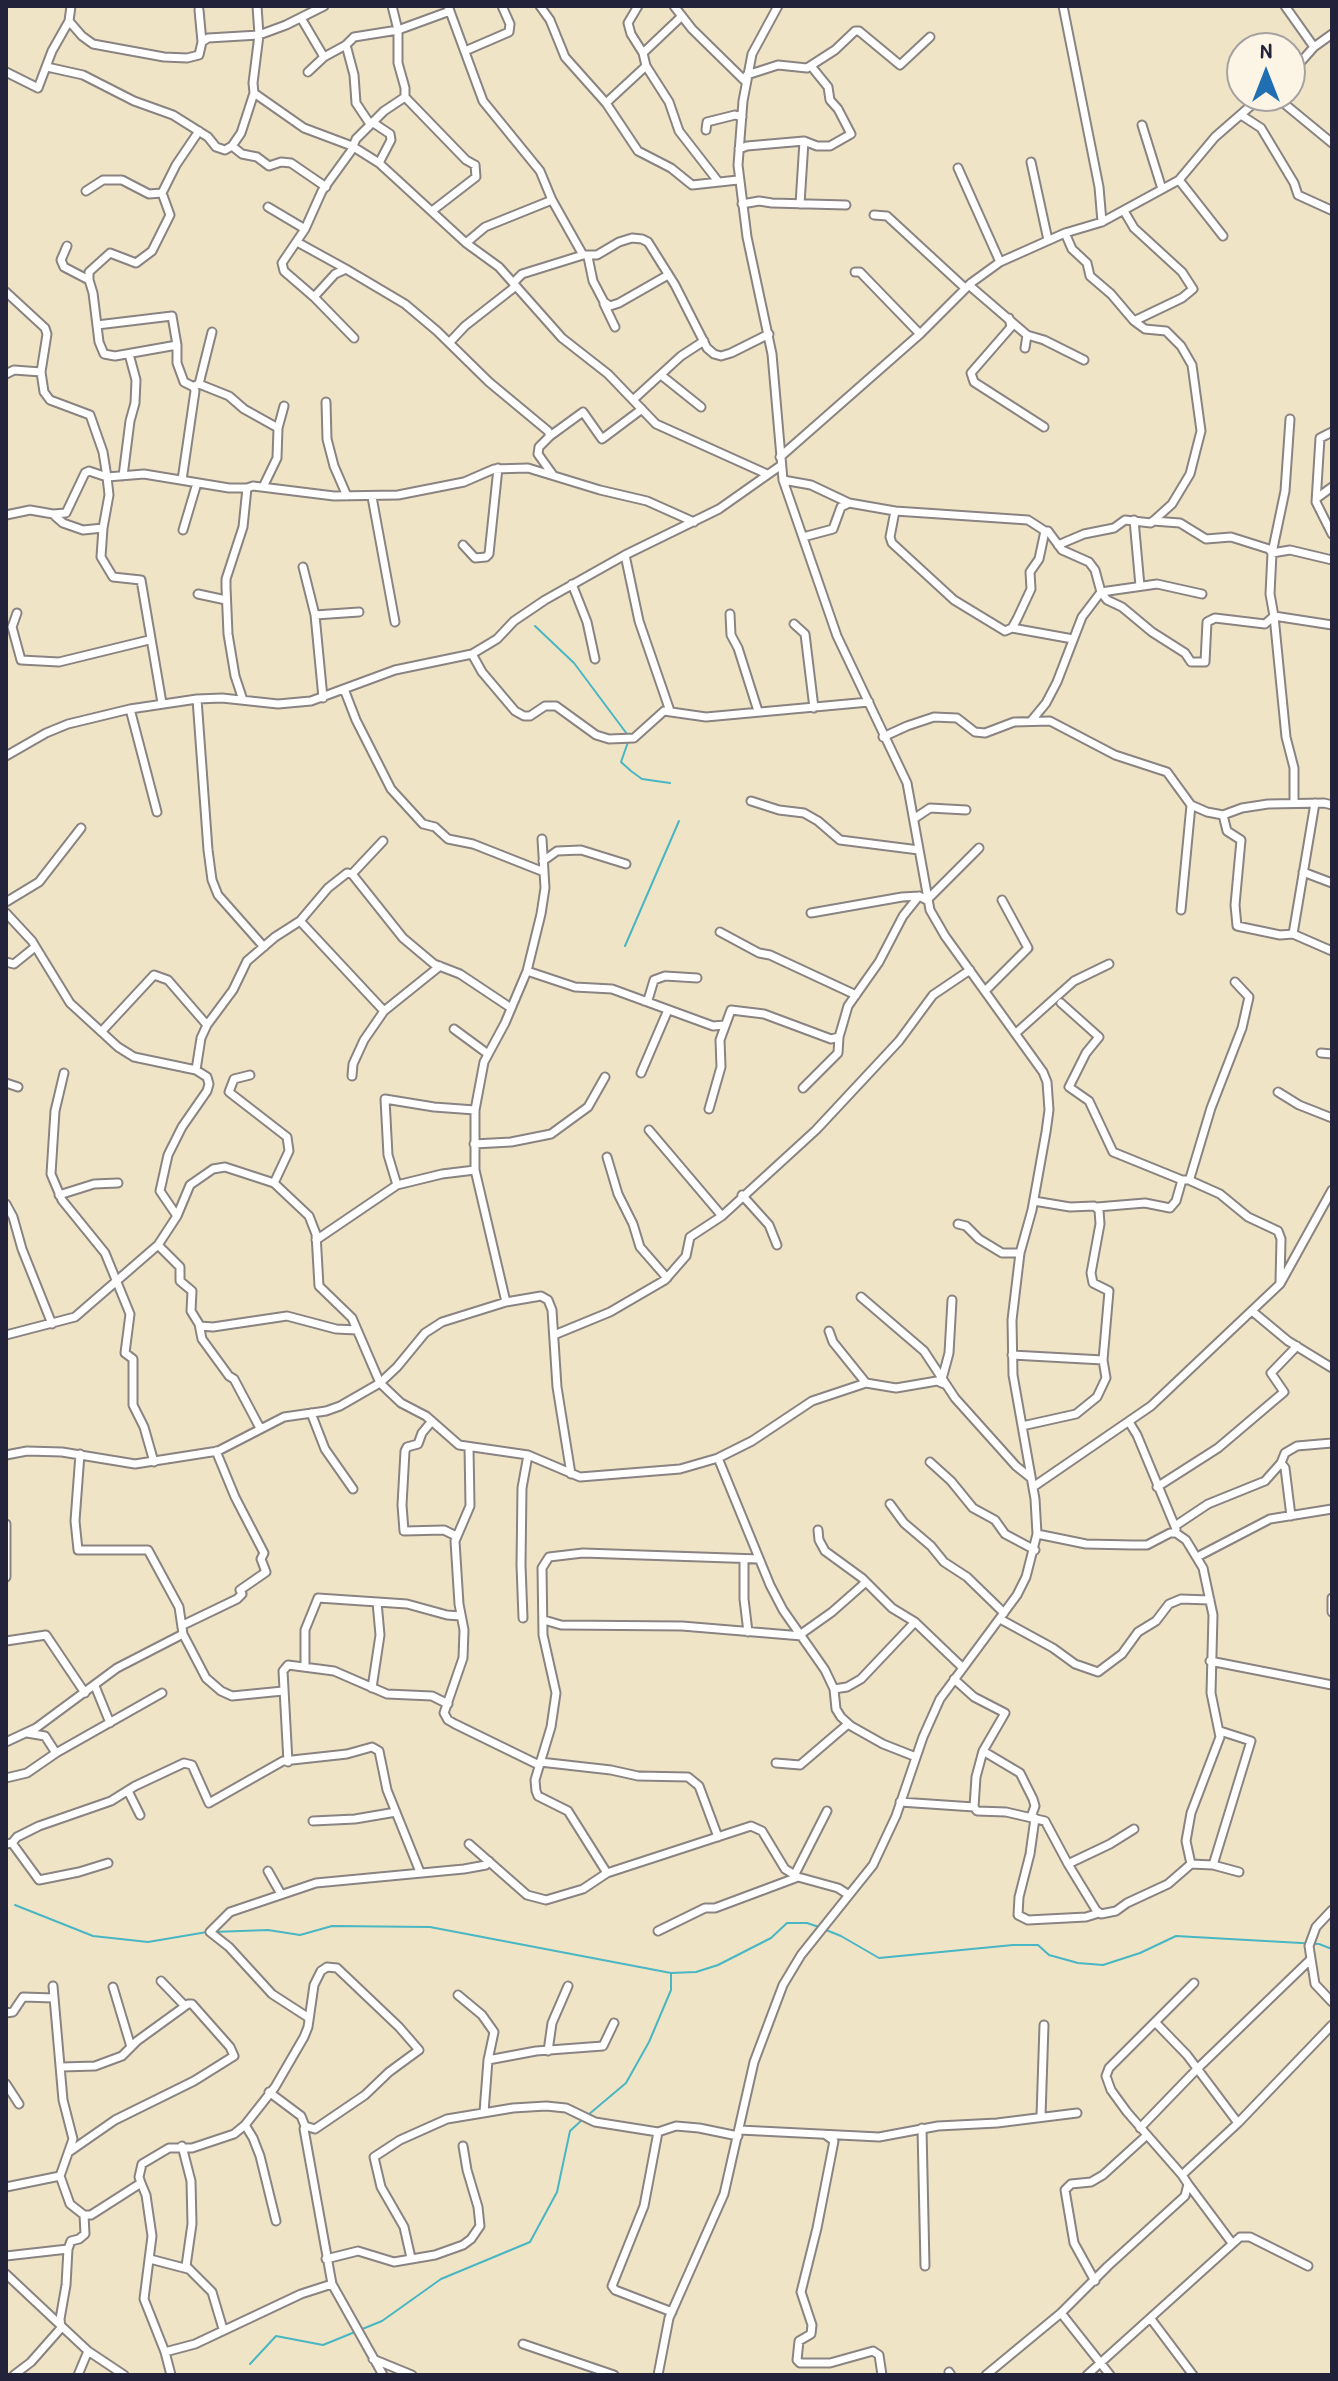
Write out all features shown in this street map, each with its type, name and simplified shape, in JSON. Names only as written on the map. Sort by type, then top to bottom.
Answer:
[{"type":"street","points":[[6,72],[38,88],[52,51],[69,21],[71,6]]},
{"type":"street","points":[[47,67],[83,75],[127,98],[173,115],[220,149],[232,146],[241,133],[254,93],[259,35],[257,6]]},
{"type":"street","points":[[202,42],[208,38],[259,35],[324,6]]},
{"type":"street","points":[[392,6],[398,30],[398,63],[405,97],[466,160],[475,165]]},
{"type":"street","points":[[465,51],[509,32],[510,24],[502,6]]},
{"type":"street","points":[[540,6],[550,20],[565,57],[606,103],[638,151],[671,168],[692,185],[738,180]]},
{"type":"street","points":[[638,6],[628,23],[631,34],[643,53],[646,66],[669,102],[679,131],[717,180]]},
{"type":"street","points":[[674,6],[714,52],[746,78]]},
{"type":"street","points":[[658,2375],[664,2334],[672,2312],[724,2194],[754,2062],[783,1985],[801,1955],[873,1865],[940,1699],[1002,1616],[1026,1577],[1037,1534],[1012,1355],[1012,1320],[1020,1253],[1034,1201],[1046,1132],[1049,1095],[1043,1072],[945,936],[923,898],[915,818],[907,783],[837,636],[783,480],[769,334],[738,180],[746,78],[756,45],[778,6]]},
{"type":"street","points":[[1063,6],[1099,187],[1102,222]]},
{"type":"street","points":[[1285,6],[1314,47]]},
{"type":"street","points":[[308,72],[354,37],[398,30],[449,8],[488,109],[532,159],[552,200],[586,256],[589,271],[615,327]]},
{"type":"street","points":[[69,21],[93,44],[164,57],[196,57],[202,51],[199,10]]},
{"type":"street","points":[[643,53],[682,16]]},
{"type":"street","points":[[301,18],[324,57]]},
{"type":"street","points":[[746,78],[778,65],[811,66],[835,50],[855,31],[859,31],[900,65],[930,37]]},
{"type":"street","points":[[1306,56],[1332,34]]},
{"type":"street","points":[[346,45],[354,75],[356,103],[371,123],[390,134],[391,140],[379,163]]},
{"type":"street","points":[[606,103],[646,66]]},
{"type":"street","points":[[739,149],[804,141],[817,146],[830,146],[851,134],[830,100],[828,87],[811,66]]},
{"type":"street","points":[[254,93],[304,128],[352,146],[379,163],[466,243],[499,267],[562,338],[608,374],[663,428],[767,474]]},
{"type":"street","points":[[354,338],[282,267],[305,229],[312,210],[352,146],[371,123],[394,102],[405,97]]},
{"type":"street","points":[[6,756],[68,724],[130,709],[197,699],[278,704],[323,698],[395,670],[472,654],[497,639],[524,614],[572,584],[719,509],[767,474],[968,286],[1000,262],[1065,233],[1102,222],[1179,180],[1215,137],[1244,112]]},
{"type":"street","points":[[1294,112],[1332,143]]},
{"type":"street","points":[[706,130],[707,122],[735,115],[742,117]]},
{"type":"street","points":[[1241,115],[1261,128],[1298,195],[1332,210]]},
{"type":"street","points":[[1142,125],[1162,189]]},
{"type":"street","points":[[177,345],[129,354],[104,354],[99,342],[89,272],[110,253],[136,263],[152,251],[170,215],[162,193],[199,131]]},
{"type":"street","points":[[800,204],[804,141]]},
{"type":"street","points":[[232,146],[269,166],[291,163],[326,187]]},
{"type":"street","points":[[432,211],[476,177],[475,165],[482,157]]},
{"type":"street","points":[[1031,162],[1048,240]]},
{"type":"street","points":[[958,168],[1000,262]]},
{"type":"street","points":[[86,191],[103,180],[122,180],[149,194],[162,193]]},
{"type":"street","points":[[1179,180],[1223,236]]},
{"type":"street","points":[[466,243],[485,227],[552,200]]},
{"type":"street","points":[[742,204],[759,201],[846,205]]},
{"type":"street","points":[[268,207],[305,229]]},
{"type":"street","points":[[1124,211],[1134,228],[1182,272],[1193,289],[1182,298],[1134,321]]},
{"type":"street","points":[[874,215],[887,216],[1027,335],[1084,360]]},
{"type":"street","points":[[1065,233],[1072,249],[1087,263],[1090,276],[1145,329],[1166,331],[1192,365],[1201,426],[1190,474],[1172,504],[1153,521]]},
{"type":"street","points":[[449,343],[515,285],[522,274],[597,255],[632,238],[648,242],[714,354],[721,356],[769,334]]},
{"type":"street","points":[[297,242],[352,270],[405,304],[550,436]]},
{"type":"street","points":[[67,246],[61,260],[64,267],[89,280]]},
{"type":"street","points":[[314,297],[335,274],[346,269]]},
{"type":"street","points":[[855,272],[860,272],[920,334]]},
{"type":"street","points":[[604,302],[610,306],[619,303],[668,275]]},
{"type":"street","points":[[6,292],[35,317],[47,334],[41,372],[42,387],[50,400],[90,415],[103,452],[109,495],[101,557],[113,577],[141,580],[162,703]]},
{"type":"street","points":[[97,325],[172,316],[177,363],[184,382],[229,396],[244,409],[278,428]]},
{"type":"street","points":[[1009,318],[1011,327],[971,373],[974,382],[1044,427]]},
{"type":"street","points":[[182,480],[196,386],[212,332]]},
{"type":"street","points":[[1025,348],[1027,335]]},
{"type":"street","points":[[634,399],[681,356],[704,341]]},
{"type":"street","points":[[123,476],[135,403],[136,380],[129,354]]},
{"type":"street","points":[[6,374],[14,370],[41,372]]},
{"type":"street","points":[[661,375],[701,407]]},
{"type":"street","points":[[326,402],[327,439],[347,496]]},
{"type":"street","points":[[263,487],[277,458],[278,428],[284,406]]},
{"type":"street","points":[[554,475],[538,454],[539,447],[550,436],[583,412],[602,439],[642,409]]},
{"type":"street","points":[[1290,419],[1285,491],[1272,553],[1270,594],[1286,737],[1294,768],[1294,803]]},
{"type":"street","points":[[1332,432],[1320,438],[1317,498],[1317,506],[1332,534]]},
{"type":"street","points":[[6,515],[30,510],[61,515],[69,510],[85,473],[89,471],[107,477],[144,474],[305,494],[372,497],[464,482],[498,468],[528,468],[647,501],[695,523]]},
{"type":"street","points":[[463,545],[475,558],[489,554],[498,468]]},
{"type":"street","points":[[783,480],[811,485],[849,503],[961,518],[1021,518],[1036,524],[1048,531],[1068,554],[1092,565],[1107,600],[1122,607],[1152,632],[1185,653],[1191,662],[1205,662],[1207,622],[1215,618],[1265,624],[1274,616]]},
{"type":"street","points":[[183,530],[197,483]]},
{"type":"street","points":[[1317,498],[1332,487]]},
{"type":"street","points":[[243,700],[235,676],[228,634],[226,579],[243,527],[247,488]]},
{"type":"street","points":[[372,497],[395,622]]},
{"type":"street","points":[[803,537],[833,529],[841,507],[849,503]]},
{"type":"street","points":[[895,511],[890,540],[954,600],[999,630],[1012,628],[1073,639]]},
{"type":"street","points":[[53,514],[63,523],[83,530],[103,528]]},
{"type":"street","points":[[1058,545],[1084,534],[1114,528],[1125,520],[1134,520],[1146,523],[1177,522],[1203,538],[1231,537],[1269,549],[1272,553]]},
{"type":"street","points":[[1134,520],[1140,586]]},
{"type":"street","points":[[1012,628],[1031,589],[1030,572],[1039,559],[1045,531]]},
{"type":"street","points":[[1272,553],[1290,550],[1332,560]]},
{"type":"street","points":[[625,555],[639,621],[670,711]]},
{"type":"street","points":[[303,567],[315,615],[323,698]]},
{"type":"street","points":[[572,584],[587,622],[595,659]]},
{"type":"street","points":[[1032,721],[1057,682],[1082,617],[1101,592],[1164,584],[1202,594]]},
{"type":"street","points":[[198,594],[226,600]]},
{"type":"street","points":[[315,615],[359,612]]},
{"type":"street","points":[[17,613],[9,627],[21,660],[59,662],[149,640]]},
{"type":"street","points":[[730,614],[731,635],[758,711]]},
{"type":"street","points":[[1274,616],[1332,625]]},
{"type":"street","points":[[794,624],[805,634],[814,708]]},
{"type":"street","points":[[472,654],[508,705],[524,716],[530,716],[550,704],[596,735],[609,739],[634,738],[660,712],[670,711],[696,718],[869,702]]},
{"type":"street","points":[[344,689],[391,789],[423,824],[435,827],[448,839],[473,844],[544,872]]},
{"type":"street","points":[[197,699],[212,880],[218,895],[264,947]]},
{"type":"street","points":[[130,709],[157,812]]},
{"type":"street","points":[[883,737],[934,717],[957,718],[975,732],[985,733],[1014,722],[1056,723],[1115,755],[1167,772],[1191,805],[1207,812],[1223,815],[1251,806],[1294,803],[1332,805]]},
{"type":"street","points":[[751,801],[779,810],[804,813],[840,840],[919,850]]},
{"type":"street","points":[[1293,934],[1315,803]]},
{"type":"street","points":[[1181,910],[1191,805]]},
{"type":"street","points":[[915,818],[930,808],[966,810]]},
{"type":"street","points":[[1223,815],[1227,831],[1241,840],[1235,905],[1237,926],[1280,935],[1293,934],[1332,951]]},
{"type":"street","points":[[6,902],[39,882],[81,828]]},
{"type":"street","points":[[506,1302],[475,1170],[475,1110],[488,1054],[527,971],[544,898],[542,839]]},
{"type":"street","points":[[196,1070],[201,1038],[207,1025],[233,990],[247,961],[300,921],[341,875],[352,874],[383,841]]},
{"type":"street","points":[[803,1088],[834,1060],[848,1006],[874,970],[903,916],[979,848]]},
{"type":"street","points":[[543,861],[557,851],[581,850],[626,864]]},
{"type":"street","points":[[1303,872],[1332,883]]},
{"type":"street","points":[[352,874],[403,938],[440,966],[460,974],[511,1008]]},
{"type":"street","points":[[811,913],[889,899],[923,898]]},
{"type":"street","points":[[985,991],[1028,948],[1002,900]]},
{"type":"street","points":[[6,913],[35,947],[70,1003],[102,1031],[134,1057],[196,1070],[207,1077],[209,1087],[174,1141],[160,1186],[162,1195],[177,1216]]},
{"type":"street","points":[[300,921],[384,1011]]},
{"type":"street","points":[[720,932],[759,953],[770,955],[856,995]]},
{"type":"street","points":[[6,962],[14,964],[35,947]]},
{"type":"street","points":[[1016,1033],[1074,981],[1109,964]]},
{"type":"street","points":[[352,1076],[353,1064],[364,1040],[384,1011],[440,966]]},
{"type":"street","points":[[554,1335],[621,1306],[667,1278],[686,1256],[690,1237],[722,1216],[797,1148],[899,1041],[933,995],[970,970]]},
{"type":"street","points":[[527,971],[580,988],[612,989],[713,1026],[725,1025]]},
{"type":"street","points":[[102,1031],[154,975],[168,980],[207,1025]]},
{"type":"street","points":[[642,1002],[648,1000],[654,980],[665,976],[697,978]]},
{"type":"street","points":[[1034,1201],[1070,1207],[1145,1203],[1170,1208],[1186,1180],[1242,1028],[1249,997],[1235,982]]},
{"type":"street","points":[[1061,1003],[1099,1037],[1086,1053],[1069,1087],[1089,1101],[1113,1152],[1220,1194],[1248,1217],[1278,1231],[1281,1239],[1280,1284]]},
{"type":"street","points":[[641,1073],[668,1010]]},
{"type":"street","points":[[709,1109],[721,1067],[719,1047],[729,1012],[764,1014],[831,1039],[839,1037]]},
{"type":"street","points":[[454,1029],[488,1054]]},
{"type":"street","points":[[1321,1053],[1332,1054]]},
{"type":"street","points":[[64,1073],[55,1111],[52,1181],[59,1195],[105,1253],[130,1314],[124,1349],[125,1354],[133,1359],[133,1405],[144,1427],[154,1462]]},
{"type":"street","points":[[250,1075],[234,1079],[229,1092],[287,1137],[289,1151],[274,1183]]},
{"type":"street","points":[[474,1144],[511,1142],[551,1134],[588,1107],[598,1084],[605,1077]]},
{"type":"street","points":[[6,1083],[18,1087]]},
{"type":"street","points":[[1278,1092],[1299,1105],[1332,1118]]},
{"type":"street","points":[[397,1185],[388,1155],[385,1099],[475,1110]]},
{"type":"street","points":[[649,1130],[722,1216]]},
{"type":"street","points":[[607,1157],[618,1194],[640,1247],[667,1278]]},
{"type":"street","points":[[6,1335],[75,1317],[158,1245],[177,1216],[190,1185],[213,1169],[225,1167],[274,1183],[309,1216],[316,1240],[319,1286],[349,1315],[380,1383],[401,1403],[426,1416],[451,1440],[469,1447],[528,1455],[571,1474],[589,1478],[680,1469],[718,1458],[752,1441],[812,1401],[866,1383],[896,1388],[943,1381]]},
{"type":"street","points":[[316,1240],[397,1185],[475,1170]]},
{"type":"street","points":[[59,1195],[94,1184],[118,1183]]},
{"type":"street","points":[[1032,1482],[1129,1422],[1170,1390],[1280,1284],[1332,1190]]},
{"type":"street","points":[[742,1195],[769,1225],[777,1245]]},
{"type":"street","points":[[6,1204],[52,1324]]},
{"type":"street","points":[[1022,1426],[1063,1419],[1085,1408],[1103,1387],[1106,1378],[1103,1360],[1109,1291],[1091,1281],[1100,1224],[1097,1207]]},
{"type":"street","points":[[958,1224],[966,1226],[979,1239],[1002,1253],[1020,1253]]},
{"type":"street","points":[[158,1245],[180,1267],[180,1281],[192,1291],[191,1311],[200,1326],[202,1339],[234,1379],[260,1428]]},
{"type":"street","points":[[6,1455],[27,1451],[80,1454],[125,1463],[154,1462],[216,1451],[284,1417],[334,1409],[380,1383],[425,1333],[442,1322],[535,1296],[548,1300],[552,1310],[557,1387],[571,1474]]},
{"type":"street","points":[[861,1297],[924,1351],[943,1381],[1032,1482]]},
{"type":"street","points":[[943,1381],[949,1353],[952,1300]]},
{"type":"street","points":[[1252,1311],[1332,1368]]},
{"type":"street","points":[[200,1326],[213,1327],[287,1316],[336,1329],[357,1330]]},
{"type":"street","points":[[829,1331],[833,1342],[866,1383]]},
{"type":"street","points":[[1157,1487],[1218,1448],[1284,1392],[1271,1373],[1297,1346]]},
{"type":"street","points":[[1012,1355],[1103,1360]]},
{"type":"street","points":[[311,1413],[325,1449],[353,1489]]},
{"type":"street","points":[[432,1421],[418,1444],[407,1447],[405,1451],[404,1531],[444,1530],[456,1536]]},
{"type":"street","points":[[1129,1422],[1177,1530],[1203,1568],[1213,1615],[1211,1693],[1220,1742],[1201,1782],[1191,1813],[1186,1841],[1191,1864]]},
{"type":"street","points":[[1037,1534],[1086,1544],[1147,1545],[1177,1530],[1208,1504],[1265,1481],[1281,1463],[1285,1453],[1297,1446],[1332,1443]]},
{"type":"street","points":[[469,1447],[468,1471],[472,1493],[470,1506],[456,1536],[460,1616],[464,1630],[463,1658],[444,1713],[448,1720],[539,1764],[611,1770],[638,1776],[688,1777],[699,1786],[718,1837]]},
{"type":"street","points":[[6,1742],[27,1733],[117,1668],[237,1599],[242,1594],[240,1590],[266,1572],[261,1559],[264,1553],[216,1451]]},
{"type":"street","points":[[80,1454],[75,1521],[78,1550],[148,1550],[179,1607],[183,1630],[206,1678],[232,1696],[283,1691]]},
{"type":"street","points":[[523,1618],[522,1488],[528,1455]]},
{"type":"street","points":[[718,1458],[783,1610],[802,1635],[834,1689],[836,1709],[848,1724],[883,1744],[916,1757]]},
{"type":"street","points":[[930,1462],[973,1508],[995,1520],[1005,1534],[1035,1550]]},
{"type":"street","points":[[1281,1463],[1285,1468],[1291,1516]]},
{"type":"street","points":[[890,1504],[904,1523],[944,1562],[967,1577],[1002,1616],[1075,1664],[1098,1672],[1122,1654],[1138,1632],[1156,1621],[1169,1604],[1181,1599],[1210,1600]]},
{"type":"street","points":[[1197,1557],[1270,1519],[1332,1509]]},
{"type":"street","points":[[6,1524],[6,1577]]},
{"type":"street","points":[[818,1530],[820,1544],[825,1551],[866,1582],[892,1608],[915,1622],[963,1668]]},
{"type":"street","points":[[607,1873],[568,1811],[538,1796],[536,1791],[539,1764],[551,1727],[556,1693],[543,1635],[542,1568],[549,1557],[594,1553],[759,1559]]},
{"type":"street","points":[[744,1559],[748,1632]]},
{"type":"street","points":[[544,1620],[561,1625],[671,1626],[802,1635],[866,1582]]},
{"type":"street","points":[[305,1667],[305,1630],[318,1598],[407,1604],[460,1616]]},
{"type":"street","points":[[1332,1598],[1332,1612]]},
{"type":"street","points":[[372,1688],[380,1635],[377,1602]]},
{"type":"street","points":[[834,1689],[847,1687],[861,1679],[915,1622]]},
{"type":"street","points":[[6,1641],[46,1635],[85,1693]]},
{"type":"street","points":[[1210,1661],[1332,1685]]},
{"type":"street","points":[[288,1762],[283,1691],[285,1667],[293,1664],[334,1671],[387,1694],[432,1696],[448,1704]]},
{"type":"street","points":[[954,1679],[974,1697],[1005,1713],[983,1751],[976,1777],[974,1807]]},
{"type":"street","points":[[95,1686],[110,1723]]},
{"type":"street","points":[[6,1778],[27,1773],[56,1753],[162,1693]]},
{"type":"street","points":[[776,1763],[800,1765],[848,1724]]},
{"type":"street","points":[[1213,1865],[1251,1741],[1220,1731]]},
{"type":"street","points":[[27,1733],[45,1736],[56,1753]]},
{"type":"street","points":[[108,1863],[39,1880],[9,1844],[35,1827],[111,1801],[188,1763],[192,1765],[209,1803],[283,1761],[376,1748],[396,1812],[420,1872]]},
{"type":"street","points":[[983,1751],[1020,1773],[1035,1806],[1030,1854],[1019,1897],[1018,1915],[1028,1920],[1086,1917],[1116,1911],[1168,1884],[1191,1864],[1213,1865],[1239,1872]]},
{"type":"street","points":[[128,1791],[140,1815]]},
{"type":"street","points":[[900,1802],[974,1807],[977,1811],[1006,1812],[1045,1821],[1099,1913]]},
{"type":"street","points":[[658,1931],[705,1908],[715,1908],[797,1876],[827,1811]]},
{"type":"street","points":[[313,1821],[355,1819],[396,1812]]},
{"type":"street","points":[[469,1844],[527,1895],[540,1900],[583,1889],[607,1873],[745,1826],[757,1827],[785,1869],[849,1895]]},
{"type":"street","points":[[1068,1864],[1134,1829]]},
{"type":"street","points":[[309,2018],[272,1994],[229,1947],[210,1932],[230,1912],[316,1883],[464,1869],[486,1865],[489,1861]]},
{"type":"street","points":[[268,1871],[281,1894]]},
{"type":"street","points":[[1332,1910],[1311,1937],[1315,1984],[1332,2002]]},
{"type":"street","points":[[1140,2128],[1311,1959]]},
{"type":"street","points":[[171,2375],[144,2299],[152,2236],[146,2195],[139,2177],[142,2164],[164,2149],[192,2148],[226,2137],[245,2125],[275,2087],[304,2037],[319,1975],[327,1967],[337,1968],[419,2050],[365,2095],[315,2129],[305,2126]]},
{"type":"street","points":[[161,1981],[184,2005]]},
{"type":"street","points":[[1194,1983],[1109,2068],[1106,2076],[1111,2090],[1146,2136],[1182,2175],[1232,2243]]},
{"type":"street","points":[[53,1986],[63,2100],[73,2136],[60,2176],[70,2204],[84,2215],[91,2215],[141,2183]]},
{"type":"street","points":[[548,2051],[552,2023],[568,1986]]},
{"type":"street","points":[[113,1987],[131,2047]]},
{"type":"street","points":[[458,1995],[490,2024],[494,2032],[488,2060],[484,2112]]},
{"type":"street","points":[[6,2013],[13,2012],[23,1997],[54,1998]]},
{"type":"street","points":[[61,2067],[95,2066],[122,2056],[184,2005],[192,2004],[230,2047],[234,2056],[194,2081],[115,2120],[69,2152]]},
{"type":"street","points":[[488,2060],[603,2046],[614,2023]]},
{"type":"street","points":[[1156,2023],[1197,2069],[1238,2123]]},
{"type":"street","points":[[1041,2116],[1044,2025]]},
{"type":"street","points":[[1182,2175],[1238,2123],[1332,2025]]},
{"type":"street","points":[[6,2084],[19,2104]]},
{"type":"street","points":[[269,2092],[301,2116],[316,2183],[332,2284],[383,2375]]},
{"type":"street","points":[[411,2258],[404,2227],[381,2187],[374,2157],[400,2140],[447,2119],[532,2106],[566,2108],[595,2122],[658,2132],[676,2126],[739,2133],[879,2137],[922,2128],[1077,2113]]},
{"type":"street","points":[[245,2125],[260,2156],[276,2221]]},
{"type":"street","points":[[922,2128],[925,2266]]},
{"type":"street","points":[[658,2132],[644,2206],[612,2286],[615,2290],[672,2312]]},
{"type":"street","points":[[826,2135],[834,2141],[801,2292],[812,2325],[811,2334],[799,2341],[797,2360],[800,2363],[830,2363],[873,2351],[879,2355],[882,2375]]},
{"type":"street","points":[[1095,2281],[1074,2243],[1065,2190],[1071,2184],[1091,2182],[1103,2175],[1146,2136]]},
{"type":"street","points":[[182,2146],[191,2181],[192,2224],[186,2266],[212,2292],[223,2329]]},
{"type":"street","points":[[326,2259],[351,2251],[388,2262],[435,2255],[463,2245],[480,2226],[463,2146]]},
{"type":"street","points":[[6,2187],[60,2176]]},
{"type":"street","points":[[986,2375],[1061,2313],[1108,2266],[1170,2212],[1185,2196],[1188,2184]]},
{"type":"street","points":[[14,2375],[31,2362],[61,2328],[68,2249],[71,2241],[85,2234],[84,2215]]},
{"type":"street","points":[[1087,2375],[1240,2237],[1250,2237],[1308,2266]]},
{"type":"street","points":[[6,2256],[68,2249]]},
{"type":"street","points":[[150,2259],[188,2269]]},
{"type":"street","points":[[6,2274],[61,2328],[119,2373]]},
{"type":"street","points":[[165,2352],[195,2344],[301,2294],[332,2284]]},
{"type":"street","points":[[1061,2313],[1110,2375]]},
{"type":"street","points":[[1151,2319],[1193,2375]]},
{"type":"street","points":[[523,2344],[614,2375]]},
{"type":"street","points":[[78,2375],[88,2351]]},
{"type":"street","points":[[373,2359],[412,2375]]},
{"type":"waterway","points":[[535,626],[574,663],[627,734]]},
{"type":"waterway","points":[[628,742],[621,762],[642,779],[670,783]]},
{"type":"waterway","points":[[625,946],[679,821]]},
{"type":"waterway","points":[[15,1905],[93,1936],[148,1942],[207,1932]]},
{"type":"waterway","points":[[213,1932],[268,1930],[300,1935],[332,1926],[430,1927],[671,1973],[696,1972],[718,1965],[771,1938],[787,1923],[807,1923],[819,1927]]},
{"type":"waterway","points":[[826,1930],[879,1958],[1038,1945],[1049,1955],[1078,1963],[1103,1965],[1140,1953],[1176,1936],[1319,1944],[1332,1949]]},
{"type":"waterway","points":[[588,2115],[626,2083],[649,2042],[671,1990],[671,1973]]},
{"type":"waterway","points":[[250,2364],[276,2336],[323,2345],[382,2321],[441,2279],[530,2242],[557,2192],[570,2131],[583,2119]]}]
